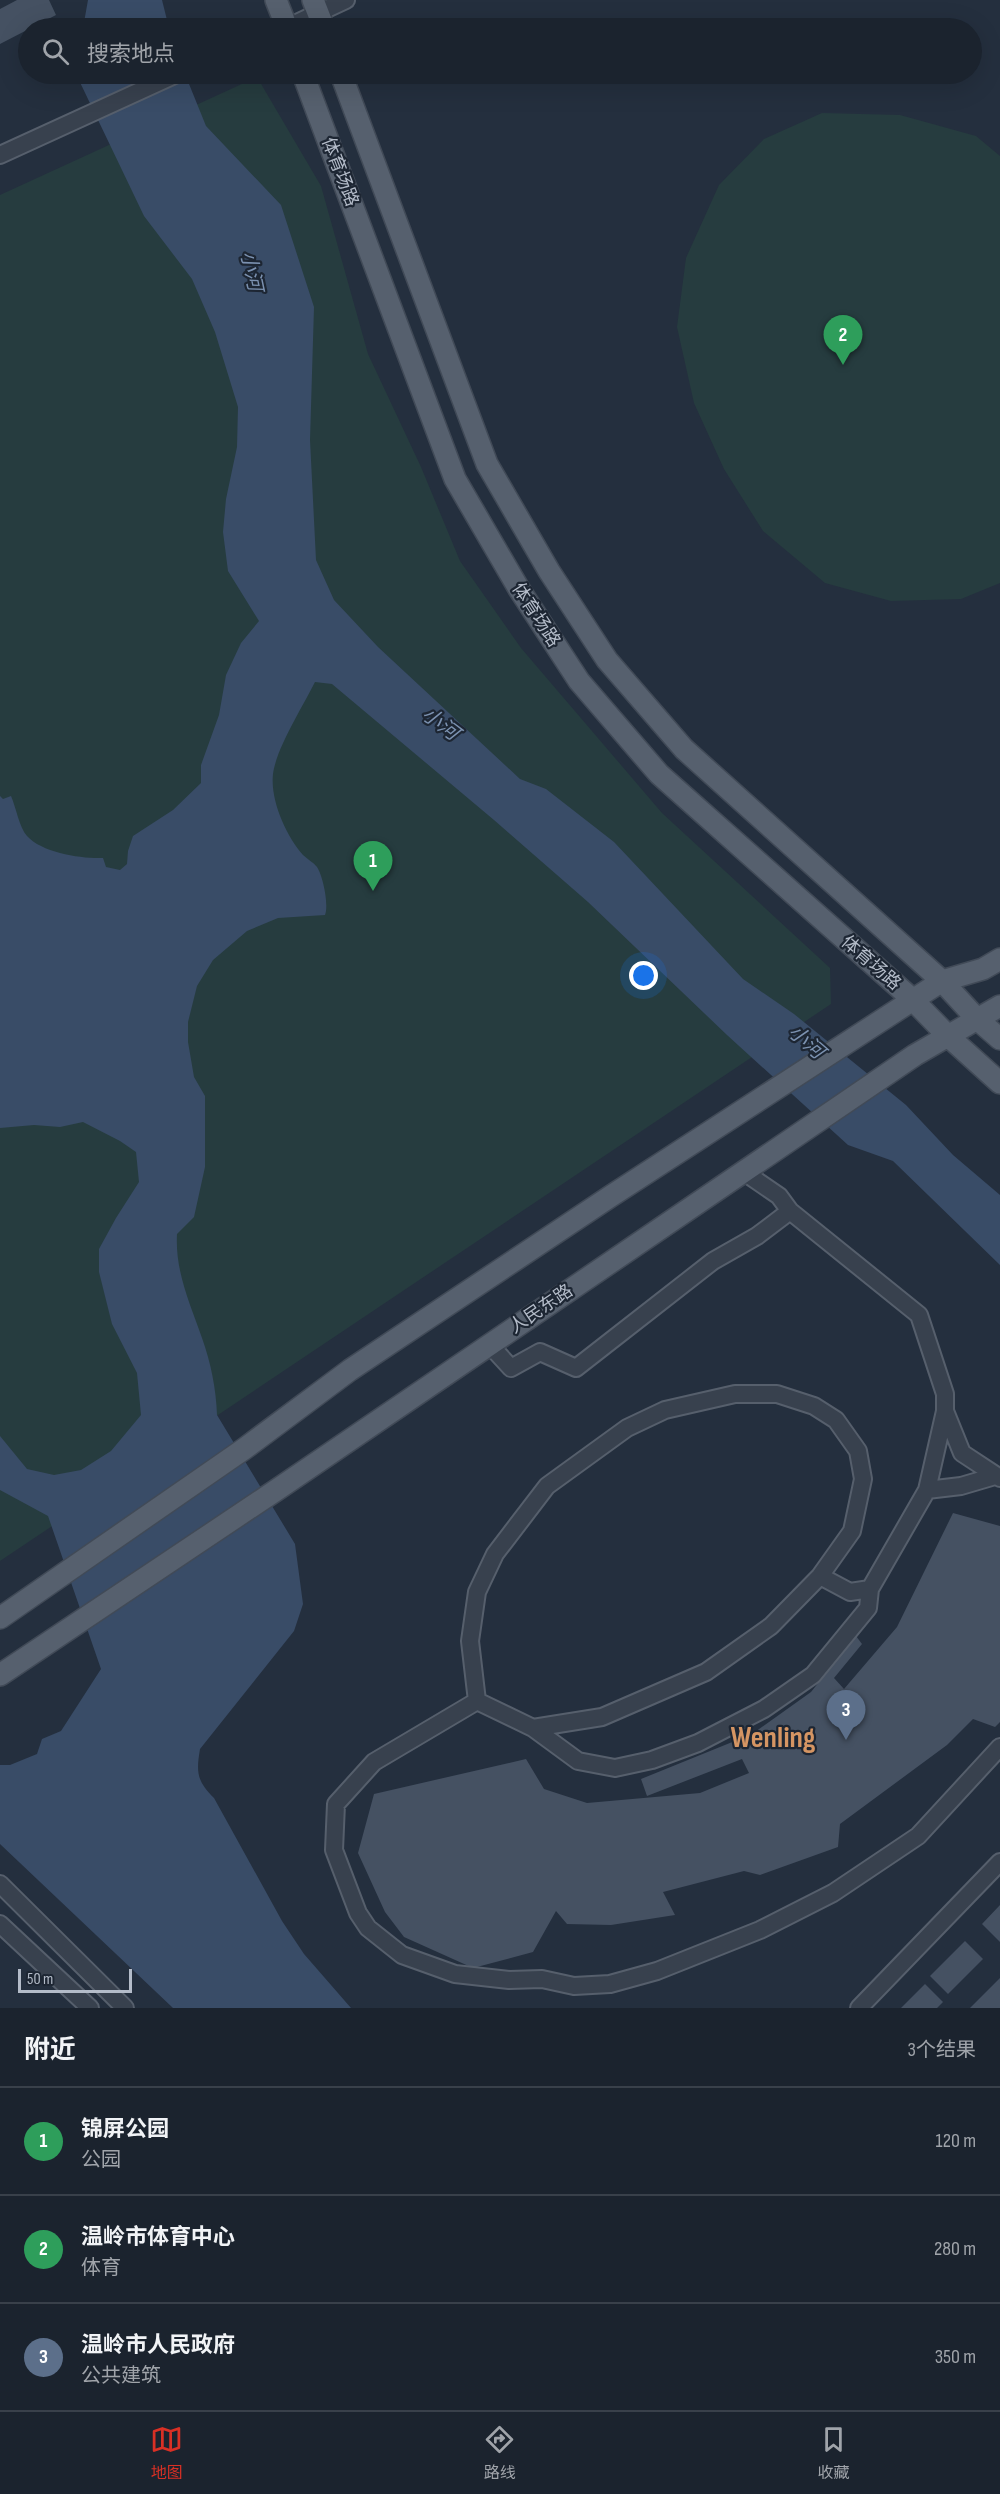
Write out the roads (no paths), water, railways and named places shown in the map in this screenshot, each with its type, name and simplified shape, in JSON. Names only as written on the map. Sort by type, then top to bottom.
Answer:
[{"type":"main road","points":[[276,0],[298,18]]},
{"type":"main road","name":"体育场路","points":[[307,84],[455,479],[537,617],[579,681],[659,774],[912,999],[948,1036],[1000,1083]]},
{"type":"main road","name":"体育场路","points":[[345,84],[487,464],[549,571],[607,660],[684,749],[942,981],[977,1019],[1000,1039]]},
{"type":"main road","points":[[0,1618],[63,1572],[244,1449],[350,1370],[611,1196],[885,1019],[912,999],[942,981],[983,969],[1000,959]]},
{"type":"main road","points":[[948,1036],[1000,1006]]},
{"type":"main road","name":"人民东路","points":[[0,1674],[275,1491],[915,1055],[948,1036]]},
{"type":"street","points":[[308,18],[346,0]]},
{"type":"street","points":[[0,155],[154,84]]},
{"type":"street","points":[[477,1701],[533,1728],[578,1761],[615,1768],[652,1760],[698,1743],[764,1709],[813,1675],[868,1608],[870,1589],[927,1490],[945,1411],[945,1394],[919,1315],[790,1211],[779,1196],[744,1172]]},
{"type":"street","points":[[489,1344],[511,1368],[540,1352],[576,1368],[713,1261],[758,1236],[790,1211]]},
{"type":"street","points":[[477,1701],[470,1641],[477,1592],[495,1554],[548,1486],[627,1428],[665,1410],[735,1394],[777,1394],[814,1406],[836,1420],[858,1451],[863,1479],[852,1531],[820,1576],[771,1626],[706,1672],[602,1717],[533,1728]]},
{"type":"street","points":[[945,1411],[962,1453],[998,1477]]},
{"type":"street","points":[[927,1490],[961,1486],[998,1477]]},
{"type":"street","points":[[820,1576],[850,1592],[870,1589]]},
{"type":"street","points":[[477,1701],[374,1762],[336,1804],[334,1850],[358,1913],[368,1928],[402,1955],[455,1974],[509,1980],[542,1979],[574,1986],[610,1984],[657,1971],[760,1930],[833,1893],[918,1836],[1000,1747]]},
{"type":"street","points":[[859,2008],[1000,1862]]},
{"type":"street","points":[[0,1884],[124,2008]]},
{"type":"street","points":[[0,1924],[90,2008]]},
{"type":"water","points":[[88,0],[162,0],[166,18],[85,18]]},
{"type":"water","name":"小河","points":[[81,84],[189,84],[206,126],[281,205],[314,307],[310,440],[316,560],[334,600],[378,647],[520,779],[546,789],[614,842],[743,979],[794,1014],[906,1105],[953,1155],[1000,1195],[1000,1265],[893,1161],[848,1145],[727,1035],[588,902],[494,820],[332,684],[315,682],[279,752],[273,774],[273,784],[280,817],[285,828],[303,855],[319,871],[326,898],[325,915],[278,918],[247,931],[213,960],[197,986],[188,1022],[188,1042],[194,1077],[205,1096],[205,1167],[194,1217],[177,1234],[177,1248],[184,1287],[210,1366],[217,1415],[295,1544],[303,1604],[294,1631],[200,1749],[199,1776],[204,1787],[214,1798],[282,1921],[304,1954],[351,2008],[173,2008],[0,1844],[0,1765],[10,1765],[37,1754],[42,1739],[61,1731],[101,1669],[48,1516],[0,1490],[0,1436],[27,1469],[54,1475],[81,1470],[111,1451],[141,1415],[137,1373],[112,1324],[99,1272],[99,1249],[139,1182],[136,1152],[83,1122],[60,1127],[34,1125],[0,1128],[0,796],[3,799],[11,796],[22,828],[27,836],[42,847],[63,854],[103,858],[106,867],[120,870],[127,864],[133,836],[173,810],[201,783],[201,765],[219,715],[226,675],[241,643],[259,621],[228,571],[223,532],[226,499],[237,447],[238,407],[215,332],[192,279],[144,216]]},
{"type":"place","name":"温岭市体育中心","points":[[843,365]]},
{"type":"place","name":"锦屏公园","points":[[373,891]]},
{"type":"place","name":"温岭市人民政府","points":[[846,1740]]},
{"type":"district","name":"Wenling","points":[[773,1738]]}]
